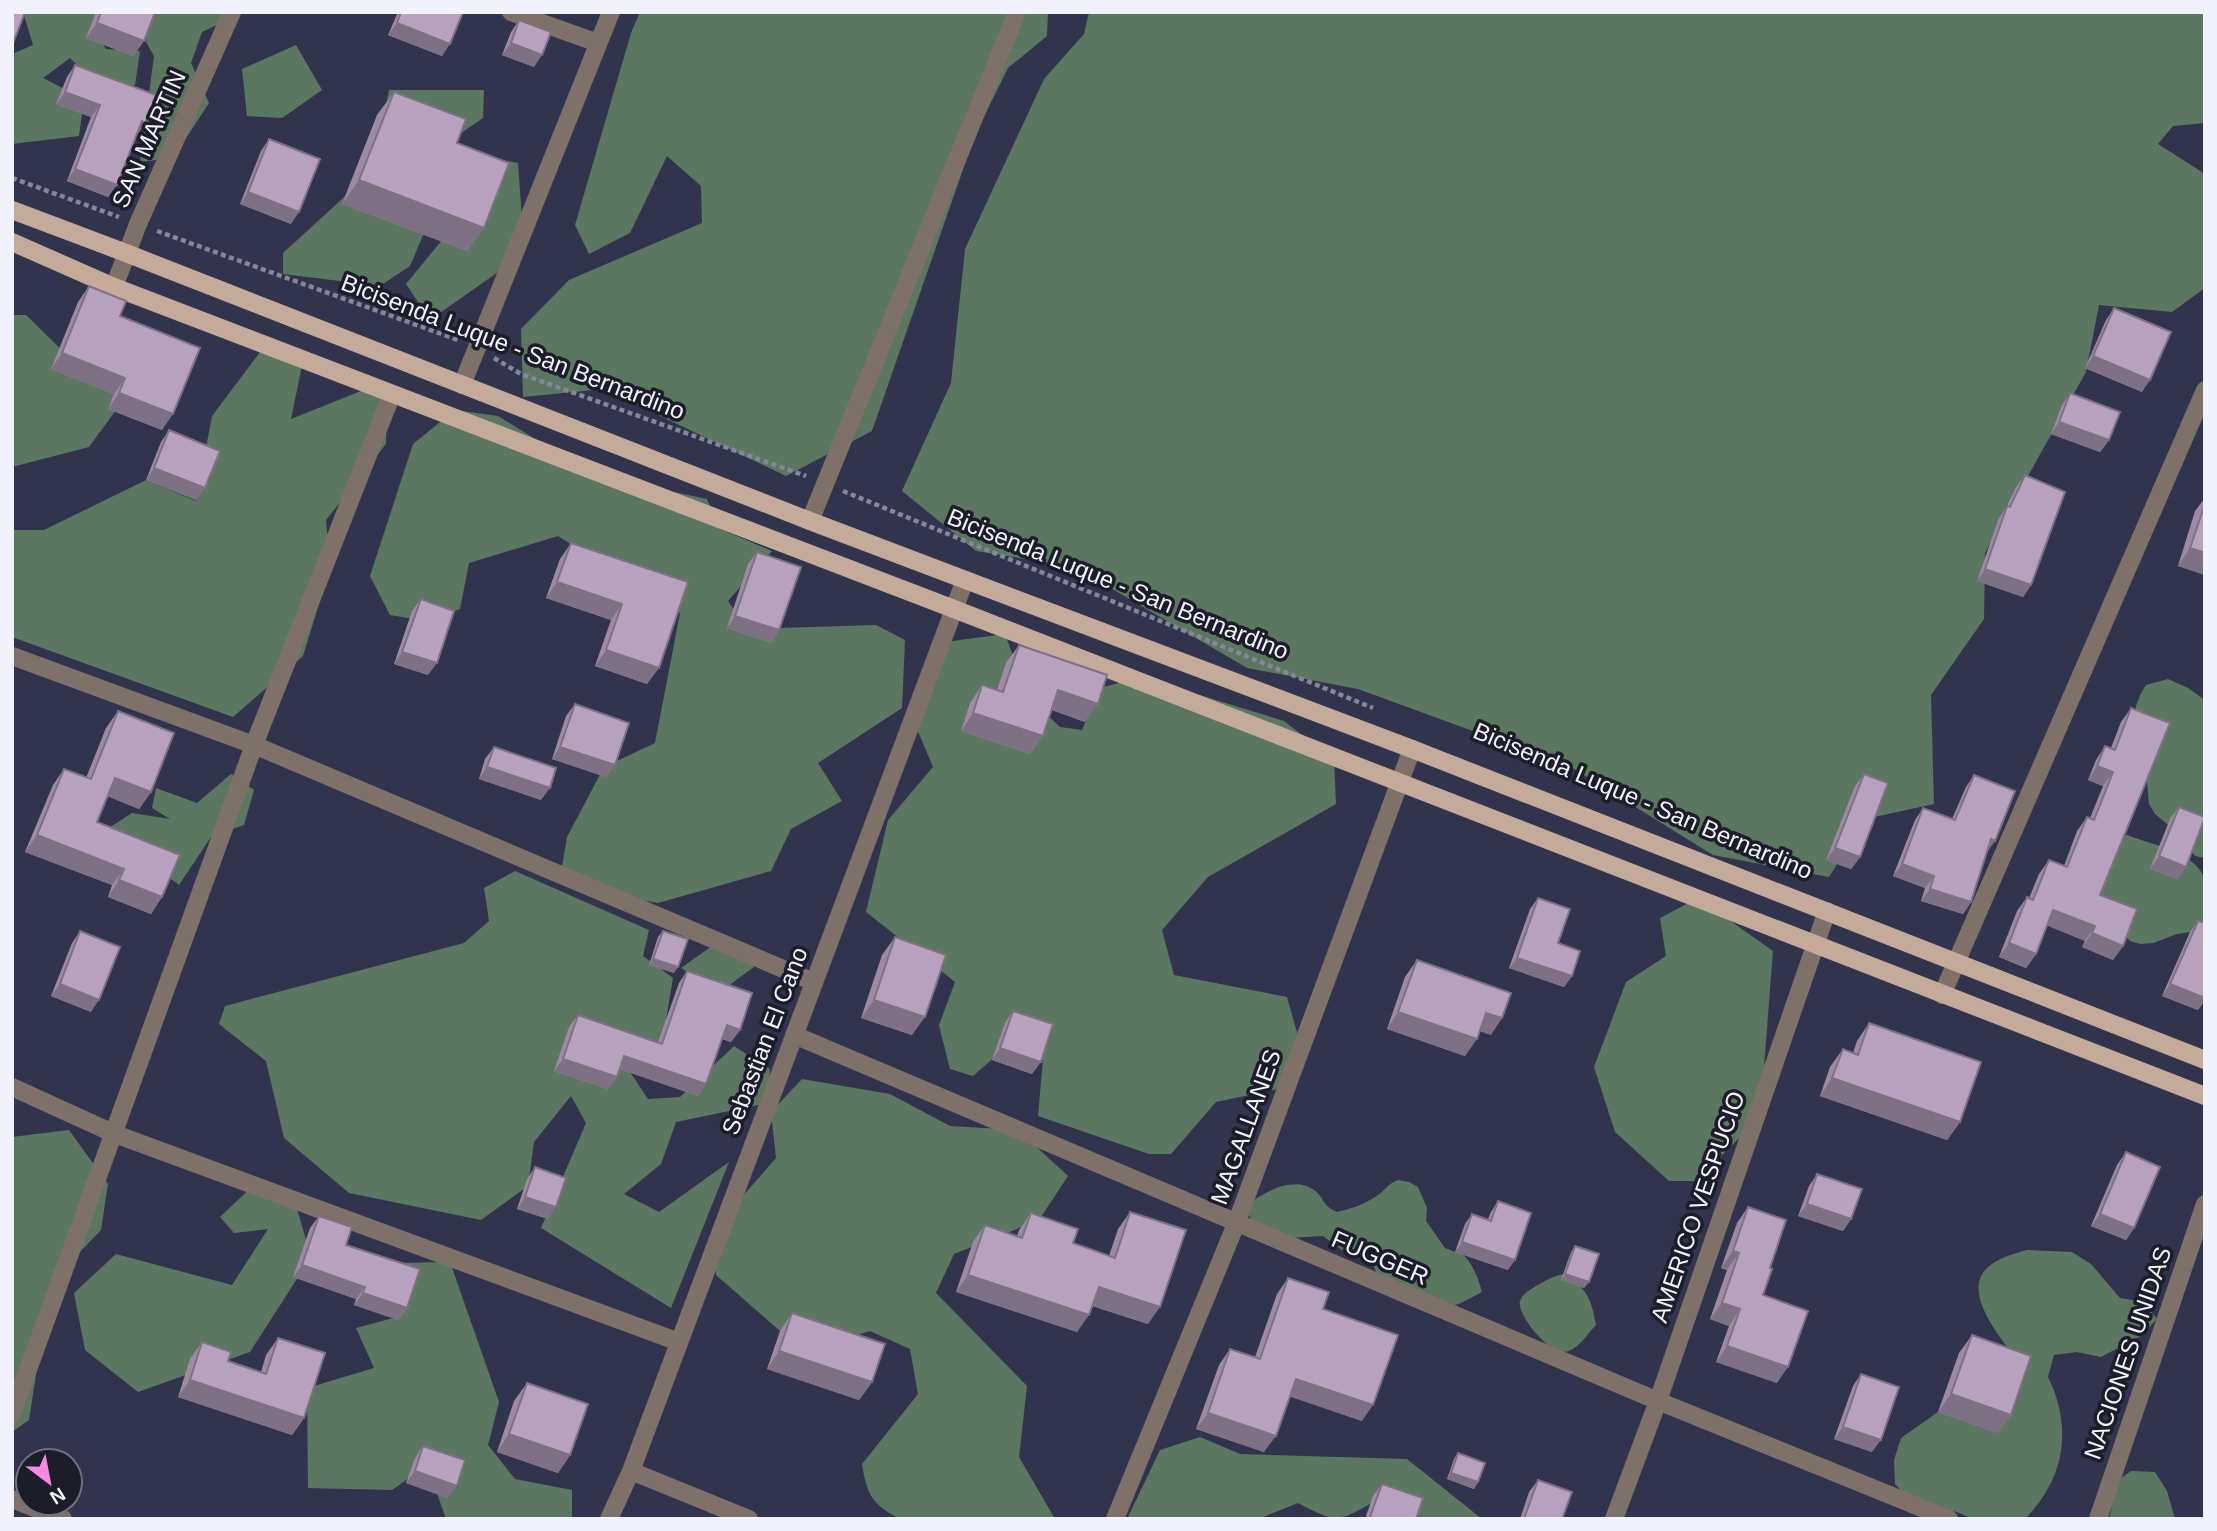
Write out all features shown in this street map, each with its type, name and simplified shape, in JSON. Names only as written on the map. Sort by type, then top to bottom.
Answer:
[{"type":"main road","points":[[12,210],[810,521],[1412,749],[2205,1060]]},
{"type":"main road","points":[[12,242],[114,286],[1816,942],[1942,995],[2205,1096]]},
{"type":"street","name":"SAN MARTIN","points":[[114,286],[138,224],[232,12]]},
{"type":"street","points":[[511,12],[598,43]]},
{"type":"street","points":[[462,385],[611,12]]},
{"type":"street","points":[[810,521],[1017,12]]},
{"type":"street","points":[[1942,995],[2205,390]]},
{"type":"street","points":[[12,1414],[254,745],[392,394]]},
{"type":"street","name":"Sebastian El Cano","points":[[608,1519],[631,1471],[965,580]]},
{"type":"street","points":[[12,656],[254,745],[814,982]]},
{"type":"street","name":"MAGALLANES","points":[[1115,1519],[1236,1224],[1412,749]]},
{"type":"street","name":"AMERICO VESPUCIO","points":[[1614,1519],[1826,911]]},
{"type":"street","name":"FUGGER","points":[[794,1035],[1657,1401],[1949,1519]]},
{"type":"street","points":[[12,1087],[115,1134],[679,1342]]},
{"type":"street","name":"NACIONES UNIDAS","points":[[2098,1519],[2205,1204]]},
{"type":"street","points":[[631,1471],[749,1519]]},
{"type":"street","points":[[12,1499],[62,1519]]},
{"type":"path","name":"Bicisenda Luque - San Bernardino","points":[[12,178],[477,347],[520,374],[826,484],[1376,709]]},
{"type":"green space","points":[[23,12],[100,12],[94,30],[106,49],[140,51],[135,85],[103,90],[70,58],[43,78],[84,99],[79,136],[12,144],[12,54],[33,45]]},
{"type":"green space","points":[[155,12],[244,12],[202,32],[191,63],[209,103],[173,158],[140,162],[154,56],[137,26]]},
{"type":"green space","points":[[640,12],[1048,12],[1047,36],[1008,68],[975,135],[872,431],[786,476],[604,389],[523,397],[521,329],[569,280],[702,223],[701,186],[667,156],[630,233],[589,254],[575,225],[631,33]]},
{"type":"green space","points":[[1089,12],[2205,12],[2205,123],[2173,126],[2158,144],[2205,174],[2205,288],[2172,312],[2099,305],[2086,372],[1985,553],[1984,619],[1931,695],[1934,804],[1865,819],[1829,877],[1713,855],[1571,767],[1358,689],[1247,668],[1075,567],[976,551],[902,491],[951,383],[965,249],[1044,79],[1084,34]]},
{"type":"green space","points":[[296,45],[322,90],[282,118],[247,116],[242,69]]},
{"type":"green space","points":[[389,90],[484,90],[483,118],[435,151],[379,140]]},
{"type":"green space","points":[[469,154],[518,163],[523,233],[508,265],[430,320],[406,284],[469,207]]},
{"type":"green space","points":[[353,189],[435,207],[410,266],[380,286],[283,274],[283,253]]},
{"type":"green space","points":[[12,315],[26,315],[73,361],[130,391],[89,447],[12,467]]},
{"type":"green space","points":[[267,343],[304,356],[291,419],[371,387],[387,400],[386,444],[326,520],[330,568],[303,656],[233,717],[12,637],[12,530],[44,530],[146,480],[196,501],[212,416]]},
{"type":"green space","points":[[455,410],[498,416],[594,475],[707,499],[720,529],[772,551],[728,601],[747,629],[876,625],[905,640],[902,708],[818,763],[842,801],[791,829],[771,871],[658,903],[577,889],[561,872],[567,837],[604,767],[655,743],[680,613],[558,536],[469,563],[460,609],[426,621],[390,615],[370,576],[413,444]]},
{"type":"green space","points":[[1005,634],[1028,697],[1060,727],[1082,730],[1100,688],[1141,677],[1284,721],[1334,760],[1336,804],[1208,877],[1162,930],[1174,975],[1287,997],[1300,1043],[1283,1088],[1216,1102],[1171,1154],[1149,1154],[1038,1116],[1045,1037],[1028,1028],[973,1076],[950,1069],[939,1025],[955,982],[866,912],[888,820],[933,767],[915,724],[945,642]]},
{"type":"green space","points":[[2168,679],[2205,700],[2205,858],[2195,856],[2173,829],[2155,814],[2149,804],[2147,782],[2136,763],[2136,706],[2140,695],[2146,685]]},
{"type":"green space","points":[[231,774],[254,790],[244,825],[211,837],[179,885],[106,830],[132,813],[170,819],[152,808],[156,788],[197,803]]},
{"type":"green space","points":[[2127,835],[2181,854],[2198,868],[2205,882],[2205,938],[2190,932],[2141,944],[2130,941],[2122,933],[2094,895],[2115,837]]},
{"type":"green space","points":[[515,871],[649,930],[643,956],[673,978],[666,1020],[721,1042],[630,1072],[648,1099],[680,1097],[734,1046],[770,1069],[768,1103],[676,1122],[661,1164],[624,1194],[659,1212],[729,1162],[671,1308],[541,1228],[586,1123],[571,1096],[534,1142],[528,1186],[481,1220],[349,1193],[284,1138],[266,1061],[219,1024],[225,1006],[464,943],[489,921],[484,888]]},
{"type":"green space","points":[[1698,898],[1773,951],[1760,1118],[1695,1181],[1669,1181],[1615,1132],[1594,1067],[1626,982],[1666,956],[1660,918]]},
{"type":"green space","points":[[726,936],[754,967],[721,991],[681,968]]},
{"type":"green space","points":[[802,1079],[890,1094],[950,1126],[1018,1130],[1068,1176],[1039,1220],[954,1254],[936,1293],[1027,1386],[1019,1457],[1055,1519],[901,1519],[883,1509],[872,1498],[862,1464],[918,1394],[910,1349],[870,1331],[825,1345],[780,1331],[716,1275],[714,1229],[776,1158],[771,1112]]},
{"type":"green space","points":[[69,1130],[108,1184],[101,1230],[50,1283],[29,1420],[12,1432],[12,1137]]},
{"type":"green space","points":[[1398,1180],[1418,1187],[1427,1208],[1426,1221],[1445,1248],[1459,1251],[1468,1260],[1482,1292],[1459,1304],[1446,1307],[1379,1278],[1366,1248],[1342,1250],[1323,1236],[1288,1238],[1254,1225],[1249,1215],[1251,1202],[1289,1185],[1298,1184],[1314,1190],[1328,1207],[1337,1212],[1366,1202]]},
{"type":"green space","points":[[257,1182],[295,1202],[311,1257],[250,1352],[138,1392],[85,1350],[74,1293],[116,1254],[232,1285],[268,1229],[234,1233],[220,1217]]},
{"type":"green space","points":[[2027,1250],[2072,1252],[2091,1264],[2120,1298],[2143,1302],[2157,1319],[2141,1336],[2101,1357],[2077,1352],[2054,1355],[2048,1377],[2061,1415],[2061,1452],[2049,1487],[2025,1519],[1973,1519],[1957,1512],[1911,1502],[1895,1484],[1894,1460],[1901,1438],[1938,1412],[1998,1412],[2010,1351],[1984,1311],[1979,1288],[1981,1277],[1987,1268],[2006,1257]]},
{"type":"green space","points":[[450,1262],[499,1402],[488,1445],[515,1479],[572,1490],[572,1519],[446,1519],[427,1465],[392,1490],[308,1488],[307,1388],[374,1368],[356,1328],[397,1317],[392,1263]]},
{"type":"green space","points":[[1566,1274],[1587,1296],[1596,1325],[1577,1346],[1563,1352],[1550,1346],[1535,1332],[1523,1315],[1520,1301],[1536,1286]]},
{"type":"green space","points":[[1200,1437],[1240,1454],[1407,1459],[1482,1519],[1420,1519],[1414,1510],[1377,1500],[1354,1513],[1338,1518],[1298,1503],[1258,1519],[1127,1519],[1160,1450]]},
{"type":"green space","points":[[2131,1471],[2155,1472],[2167,1491],[2175,1519],[2109,1519],[2112,1484]]},
{"type":"building","points":[[12,12],[25,12],[12,46]]},
{"type":"building","points":[[101,12],[155,12],[144,41],[97,23]]},
{"type":"building","points":[[401,12],[463,12],[450,44],[397,23]]},
{"type":"building","points":[[519,20],[551,32],[542,55],[511,43]]},
{"type":"building","points":[[75,65],[156,95],[145,123],[142,121],[117,185],[75,169],[100,105],[65,92]]},
{"type":"building","points":[[394,92],[466,119],[457,143],[509,163],[484,228],[359,180]]},
{"type":"building","points":[[269,139],[320,159],[299,212],[248,192]]},
{"type":"building","points":[[89,286],[126,301],[120,316],[200,348],[173,414],[119,393],[125,378],[62,353]]},
{"type":"building","points":[[2114,308],[2171,332],[2150,380],[2093,356]]},
{"type":"building","points":[[2070,393],[2120,412],[2109,440],[2059,422]]},
{"type":"building","points":[[169,430],[220,451],[205,488],[154,468]]},
{"type":"building","points":[[2025,475],[2065,492],[2031,585],[1985,569],[2007,506],[2010,507]]},
{"type":"building","points":[[2205,504],[2205,553],[2190,548]]},
{"type":"building","points":[[571,543],[688,582],[659,668],[606,650],[622,604],[557,582]]},
{"type":"building","points":[[757,552],[801,567],[779,630],[735,616]]},
{"type":"building","points":[[421,599],[454,611],[437,663],[402,652]]},
{"type":"building","points":[[1019,645],[1107,675],[1098,704],[1058,690],[1043,736],[973,713],[982,685],[1003,692]]},
{"type":"building","points":[[575,704],[629,723],[615,765],[560,747]]},
{"type":"building","points":[[2131,708],[2170,723],[2100,895],[2137,909],[2123,946],[2092,933],[2095,926],[2053,910],[2036,954],[2009,943],[2027,897],[2033,900],[2049,860],[2067,867],[2087,817],[2094,820],[2113,772],[2097,766],[2105,746],[2115,750]]},
{"type":"building","points":[[118,711],[174,733],[151,792],[115,778],[97,822],[180,855],[162,897],[119,880],[124,869],[37,835],[64,769],[91,779]]},
{"type":"building","points":[[494,747],[556,768],[550,788],[487,767]]},
{"type":"building","points":[[1864,774],[1888,783],[1860,857],[1835,848]]},
{"type":"building","points":[[1974,775],[2015,791],[1995,841],[1991,839],[1971,902],[1930,889],[1934,876],[1902,864],[1923,808],[1955,820]]},
{"type":"building","points":[[2179,807],[2205,817],[2186,867],[2159,856]]},
{"type":"building","points":[[1538,898],[1570,909],[1558,943],[1580,951],[1572,976],[1517,958]]},
{"type":"building","points":[[2198,921],[2205,923],[2205,998],[2170,984]]},
{"type":"building","points":[[80,931],[120,947],[99,1000],[60,984]]},
{"type":"building","points":[[663,931],[688,939],[678,967],[653,959]]},
{"type":"building","points":[[895,937],[946,955],[925,1017],[874,1000]]},
{"type":"building","points":[[1417,960],[1511,993],[1502,1018],[1486,1013],[1477,1039],[1398,1012]]},
{"type":"building","points":[[687,971],[752,993],[740,1030],[727,1025],[706,1084],[624,1056],[617,1077],[563,1059],[578,1015],[662,1044]]},
{"type":"building","points":[[1013,1011],[1053,1024],[1041,1062],[1000,1048]]},
{"type":"building","points":[[1869,1023],[1981,1062],[1960,1122],[1832,1078],[1843,1049],[1858,1055]]},
{"type":"building","points":[[2126,1152],[2160,1167],[2134,1228],[2100,1214]]},
{"type":"building","points":[[535,1167],[566,1178],[556,1207],[525,1197]]},
{"type":"building","points":[[1817,1174],[1862,1189],[1851,1219],[1807,1204]]},
{"type":"building","points":[[1498,1201],[1531,1213],[1515,1260],[1462,1242],[1472,1214],[1491,1221]]},
{"type":"building","points":[[1748,1207],[1786,1220],[1763,1295],[1808,1311],[1788,1367],[1727,1346],[1740,1309],[1722,1303],[1739,1253],[1733,1251]]},
{"type":"building","points":[[1130,1212],[1186,1230],[1160,1307],[1099,1287],[1089,1315],[968,1275],[985,1225],[1022,1238],[1031,1213],[1078,1229],[1073,1243],[1115,1258]]},
{"type":"building","points":[[319,1216],[352,1227],[346,1245],[420,1269],[407,1308],[363,1293],[365,1287],[302,1265]]},
{"type":"building","points":[[1575,1246],[1599,1254],[1589,1282],[1565,1274]]},
{"type":"building","points":[[1288,1278],[1329,1292],[1323,1309],[1398,1335],[1373,1405],[1296,1379],[1276,1436],[1208,1413],[1230,1349],[1260,1359]]},
{"type":"building","points":[[792,1313],[885,1344],[872,1382],[779,1351]]},
{"type":"building","points":[[1972,1335],[2031,1356],[2011,1415],[1951,1394]]},
{"type":"building","points":[[278,1338],[325,1353],[304,1418],[190,1380],[202,1342],[231,1352],[228,1361],[266,1374]]},
{"type":"building","points":[[1861,1374],[1899,1387],[1881,1440],[1843,1427]]},
{"type":"building","points":[[527,1383],[588,1404],[570,1455],[509,1434]]},
{"type":"building","points":[[423,1446],[465,1460],[457,1486],[415,1471]]},
{"type":"building","points":[[1458,1453],[1485,1463],[1478,1482],[1451,1473]]},
{"type":"building","points":[[1538,1480],[1572,1492],[1562,1519],[1524,1519]]},
{"type":"building","points":[[1382,1484],[1423,1498],[1416,1519],[1370,1517]]}]
